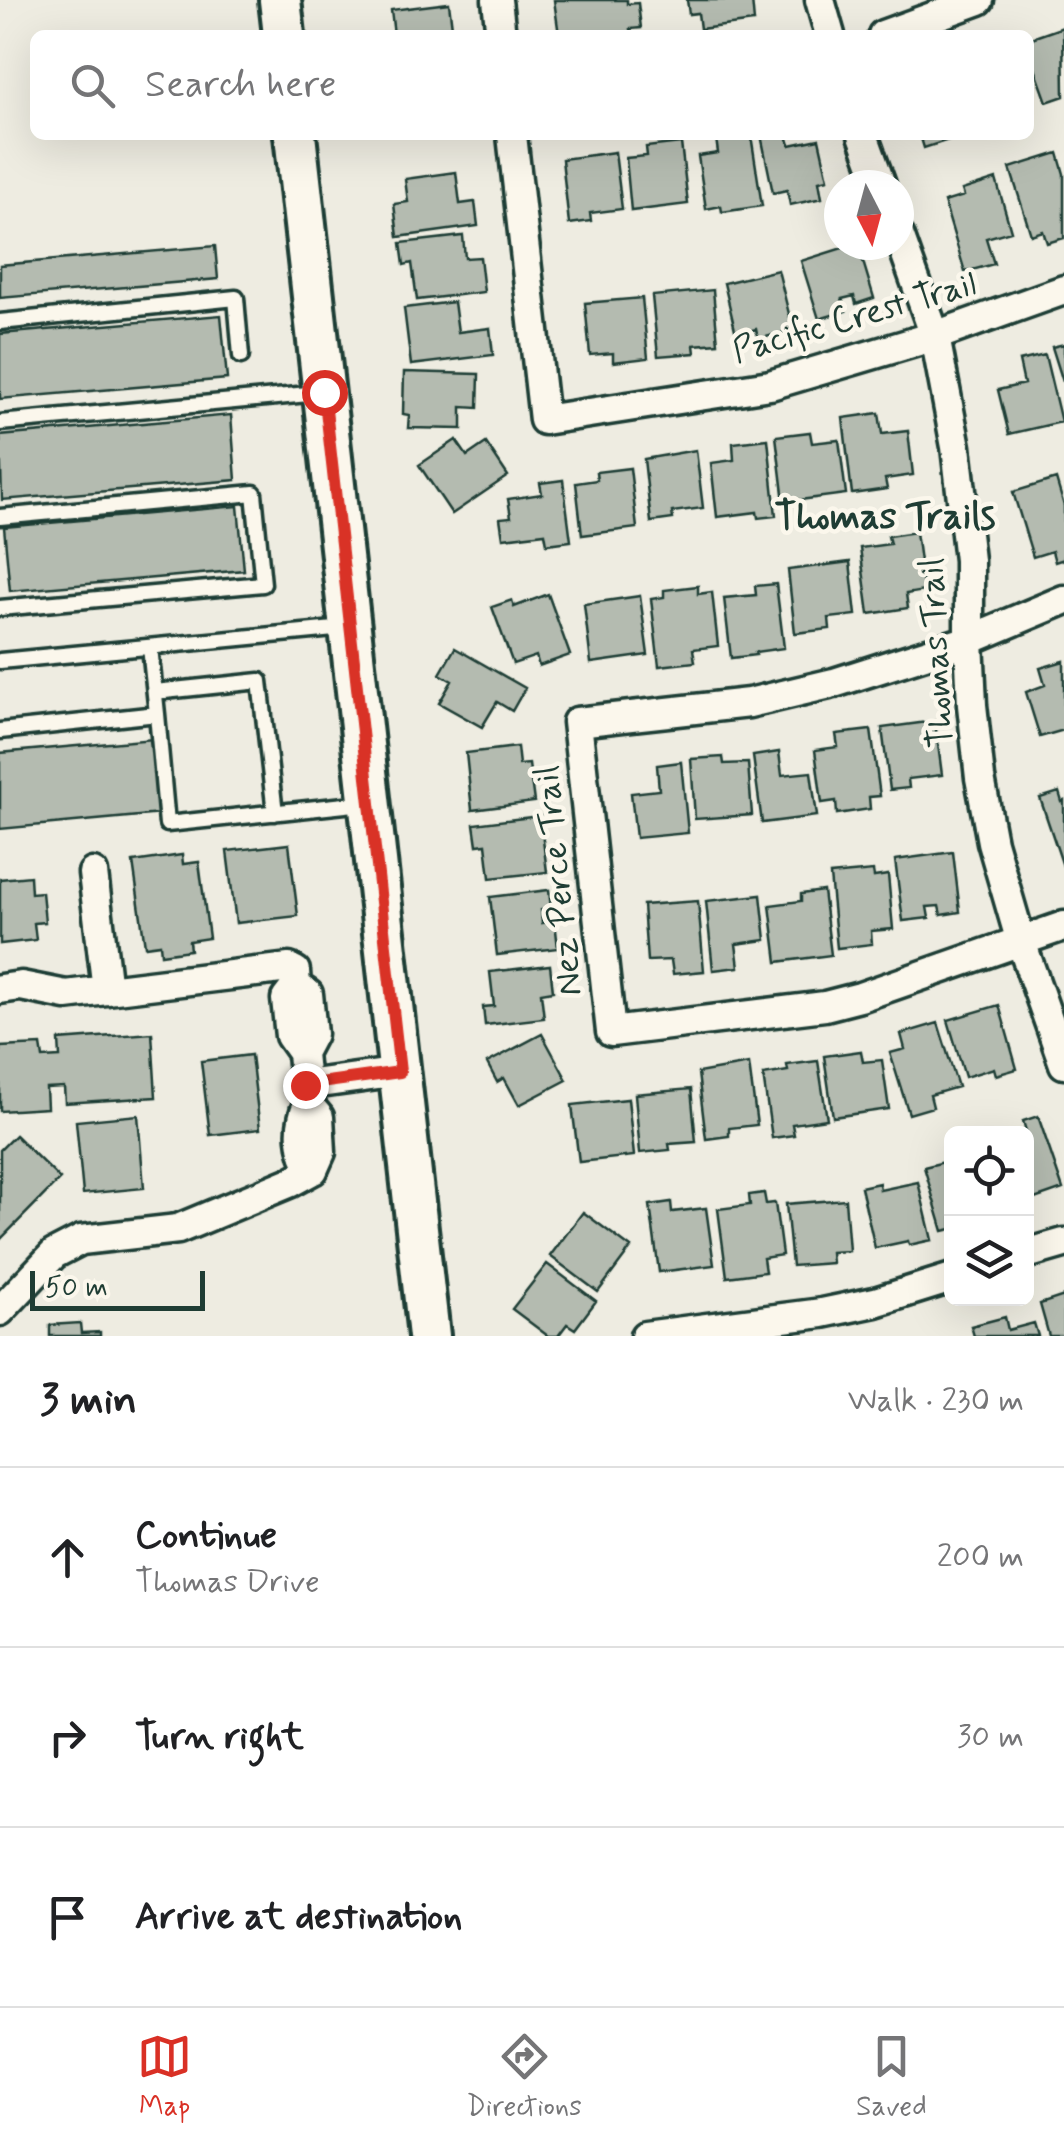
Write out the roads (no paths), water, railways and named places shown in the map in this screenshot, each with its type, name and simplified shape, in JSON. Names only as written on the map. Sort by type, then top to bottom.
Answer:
[{"type":"street","points":[[280,0],[283,30]]},
{"type":"street","points":[[497,0],[500,30]]},
{"type":"street","points":[[820,0],[829,30]]},
{"type":"street","points":[[896,30],[979,0]]},
{"type":"street","points":[[297,140],[429,1336]]},
{"type":"street","name":"Pacific Crest Trail","points":[[513,140],[544,420],[770,385],[934,336],[1064,290]]},
{"type":"street","points":[[866,140],[876,170]]},
{"type":"street","name":"Thomas Trail","points":[[907,260],[934,336],[964,504],[972,704],[992,842],[1064,1064]]},
{"type":"street","points":[[969,640],[1064,600]]},
{"type":"street","name":"Nez Perce Trail","points":[[969,640],[834,683],[749,703],[577,722],[610,1032],[824,1006],[1022,942]]},
{"type":"street","points":[[93,873],[107,990]]},
{"type":"street","points":[[1022,942],[1064,926]]},
{"type":"street","points":[[0,989],[21,986],[66,995],[290,968],[296,986],[308,994],[312,1034],[302,1053],[306,1095],[301,1119],[304,1158],[312,1170],[178,1228],[81,1240],[54,1254],[0,1312]]},
{"type":"street","points":[[306,1095],[400,1072]]},
{"type":"street","points":[[1034,1252],[1064,1243]]},
{"type":"street","points":[[645,1336],[822,1313],[875,1302],[944,1280]]},
{"type":"lane","points":[[0,322],[236,298],[241,356]]},
{"type":"lane","points":[[0,423],[324,392]]},
{"type":"lane","points":[[0,517],[254,493],[263,584],[0,608]]},
{"type":"lane","points":[[0,661],[350,628]]},
{"type":"lane","points":[[150,647],[167,824],[370,802]]},
{"type":"lane","points":[[155,692],[260,681],[275,813]]},
{"type":"lane","points":[[0,730],[157,714]]},
{"type":"district","name":"Thomas Trails","points":[[885,515]]}]
